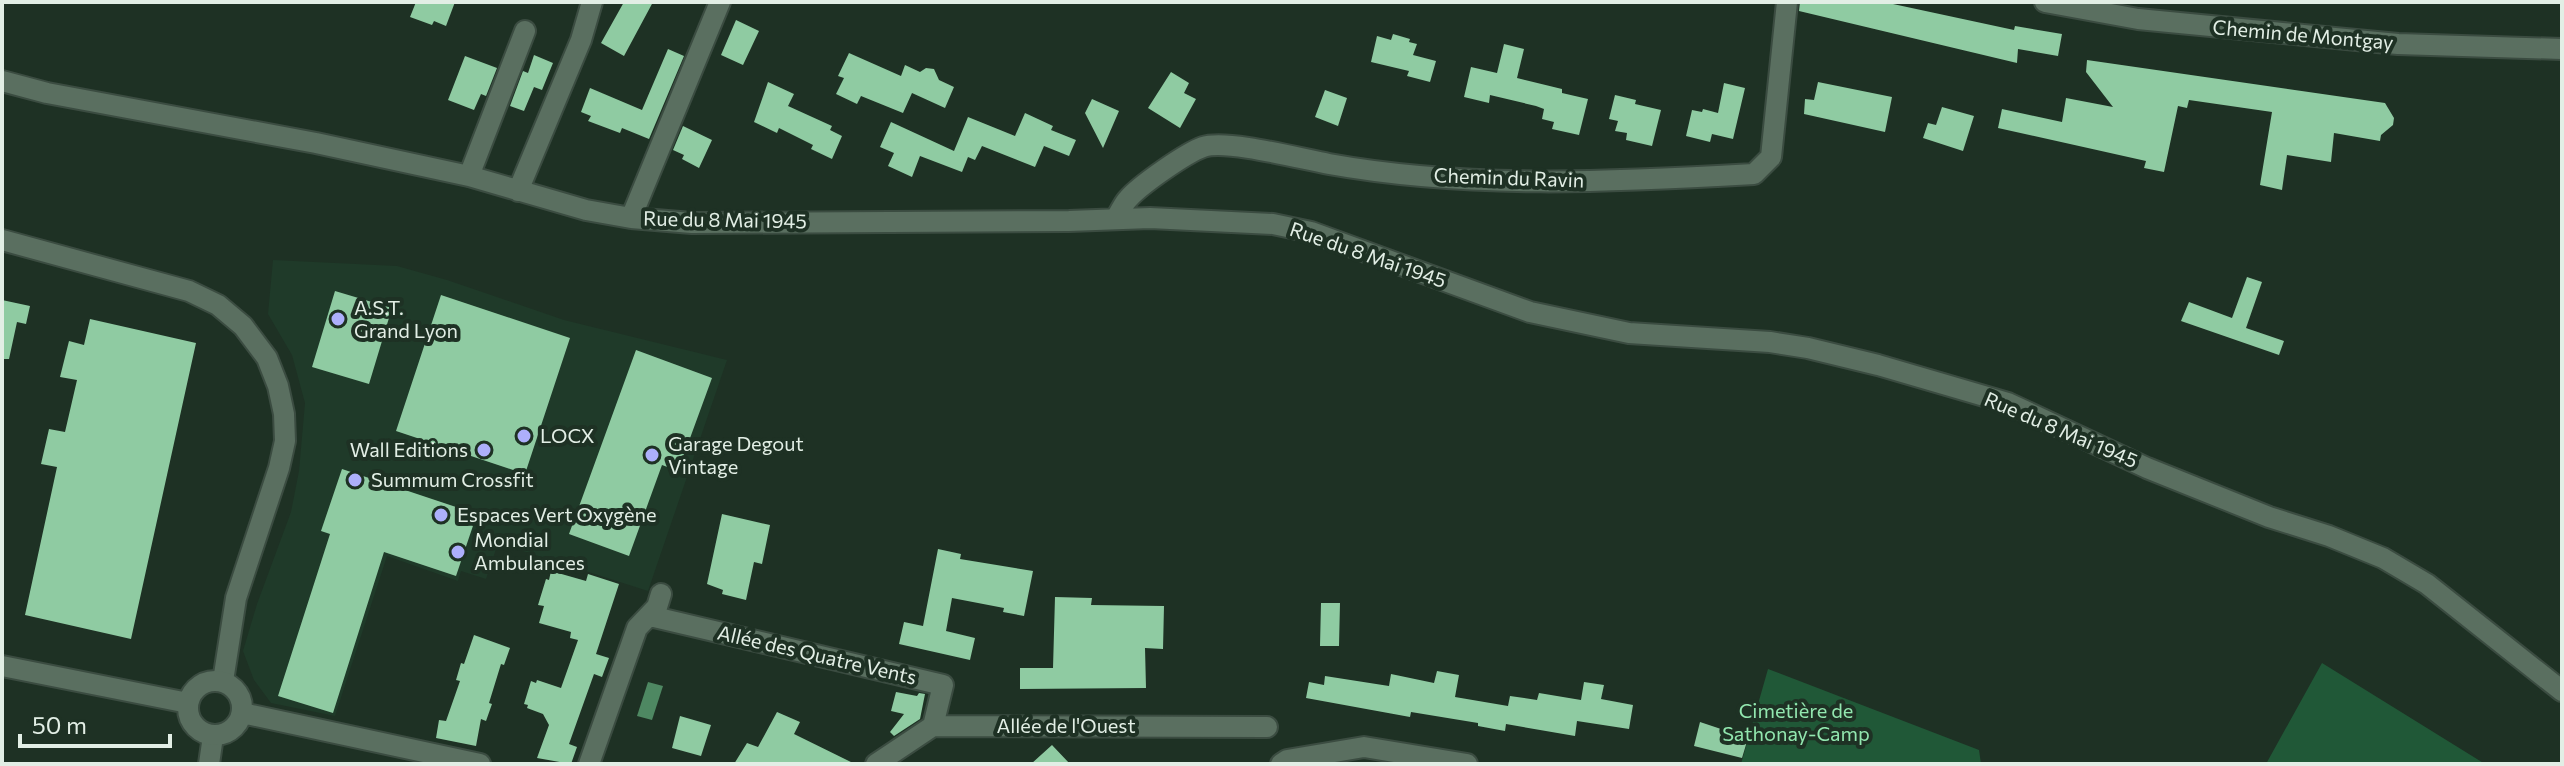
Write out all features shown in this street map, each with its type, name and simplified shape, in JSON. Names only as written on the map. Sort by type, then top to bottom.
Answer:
[{"type":"street","points":[[518,191],[581,40],[592,2]]},
{"type":"street","points":[[631,218],[720,2]]},
{"type":"street","name":"Chemin du Ravin","points":[[1115,219],[1129,198],[1175,163],[1204,146],[1228,146],[1367,171],[1537,181],[1637,181],[1754,174],[1771,157],[1787,2]]},
{"type":"street","name":"Chemin de Montgay","points":[[2045,2],[2138,19],[2398,44],[2562,49]]},
{"type":"street","points":[[469,176],[525,31]]},
{"type":"street","name":"Rue du 8 Mai 1945","points":[[2,81],[47,93],[316,143],[469,176],[586,210],[631,218],[692,223],[1202,219],[1273,224],[1311,232],[1530,312],[1629,333],[1770,342],[1808,348],[2008,403],[2147,468],[2383,558],[2427,584],[2562,691]]},
{"type":"street","points":[[2,240],[189,291],[218,305],[243,326],[267,358],[278,386],[284,414],[285,441],[236,598],[223,681]]},
{"type":"street","points":[[589,764],[637,628],[657,607],[661,594]]},
{"type":"street","name":"Allée des Quatre Vents","points":[[650,616],[943,685],[933,726]]},
{"type":"street","points":[[2,666],[188,703]]},
{"type":"street","points":[[223,681],[239,693],[242,713],[239,723],[232,730],[213,736],[194,727],[189,718],[188,703],[194,689],[203,683],[223,681]]},
{"type":"street","points":[[242,713],[480,764]]},
{"type":"street","points":[[876,764],[933,726]]},
{"type":"street","name":"Allée de l'Ouest","points":[[933,726],[1267,727]]},
{"type":"street","points":[[209,764],[213,736]]},
{"type":"street","points":[[1281,764],[1287,760],[1364,747],[1467,764]]},
{"type":"shaded area","points":[[273,260],[397,266],[564,320],[727,360],[648,591],[498,543],[486,579],[461,571],[458,581],[387,556],[335,716],[271,703],[254,680],[243,651],[291,512],[299,471],[305,403],[292,355],[268,314]]},
{"type":"shaded area","points":[[648,682],[663,686],[652,720],[637,716]]},
{"type":"green space","points":[[2322,663],[2485,764],[2266,764]]},
{"type":"green space","name":"Cimetière de Sathonay-Camp","points":[[1768,669],[1979,750],[1981,764],[1741,764]]},
{"type":"building","points":[[416,2],[455,2],[446,26],[434,21],[432,25],[410,17]]},
{"type":"building","points":[[624,2],[653,2],[624,56],[601,43]]},
{"type":"building","points":[[1800,2],[1894,2],[2014,30],[2015,26],[2062,34],[2058,56],[2018,49],[2017,63],[1799,11]]},
{"type":"building","points":[[736,20],[759,31],[743,65],[721,55]]},
{"type":"building","points":[[1393,34],[1417,44],[1413,55],[1436,61],[1430,82],[1407,76],[1409,71],[1371,62],[1377,36],[1391,40]]},
{"type":"building","points":[[1504,44],[1524,49],[1517,78],[1588,99],[1579,135],[1552,129],[1554,122],[1542,119],[1544,109],[1536,106],[1490,95],[1489,103],[1464,97],[1471,67],[1497,73]]},
{"type":"building","points":[[668,49],[684,56],[649,139],[622,128],[620,133],[588,121],[591,116],[581,112],[590,88],[642,110]]},
{"type":"building","points":[[849,53],[901,76],[905,65],[920,72],[926,68],[934,69],[939,80],[954,87],[945,108],[912,93],[903,113],[861,96],[857,104],[836,94],[844,78],[838,76]]},
{"type":"building","points":[[534,55],[553,63],[542,90],[534,87],[524,111],[510,106],[523,71],[528,73]]},
{"type":"building","points":[[465,56],[497,68],[486,96],[481,94],[474,110],[448,100]]},
{"type":"building","points":[[2087,60],[2385,103],[2394,118],[2393,125],[2381,135],[2380,141],[2334,133],[2331,162],[2287,155],[2282,190],[2260,185],[2272,112],[2189,100],[2187,108],[2178,106],[2164,172],[2144,168],[2146,161],[1998,128],[2002,109],[2062,122],[2066,98],[2113,107],[2086,72]]},
{"type":"building","points":[[1171,72],[1189,83],[1184,93],[1196,99],[1180,128],[1148,108]]},
{"type":"building","points":[[768,82],[794,94],[788,106],[832,126],[830,130],[842,136],[832,159],[811,149],[813,145],[779,128],[777,133],[754,122]]},
{"type":"building","points":[[1818,82],[1892,97],[1885,132],[1804,114],[1805,99],[1814,100]]},
{"type":"building","points":[[1724,83],[1745,88],[1733,139],[1712,134],[1710,142],[1686,136],[1692,110],[1718,113]]},
{"type":"building","points":[[1325,90],[1347,98],[1338,126],[1315,117]]},
{"type":"building","points":[[1615,95],[1661,110],[1652,146],[1626,140],[1627,133],[1615,131],[1618,121],[1609,119]]},
{"type":"building","points":[[1092,99],[1119,111],[1103,148],[1085,113]]},
{"type":"building","points":[[1942,107],[1974,116],[1963,151],[1923,138],[1928,123],[1936,125]]},
{"type":"building","points":[[1025,113],[1053,126],[1051,130],[1076,140],[1069,156],[1044,146],[1035,167],[982,146],[975,160],[968,157],[962,172],[920,156],[912,177],[888,166],[894,153],[880,147],[891,122],[954,151],[968,117],[1015,136]]},
{"type":"building","points":[[683,126],[712,140],[699,168],[673,150]]},
{"type":"building","points":[[2247,277],[2262,282],[2246,328],[2284,341],[2279,355],[2181,321],[2189,302],[2232,318]]},
{"type":"building","points":[[335,291],[392,308],[369,384],[312,367]]},
{"type":"building","points":[[441,295],[570,338],[525,474],[396,431]]},
{"type":"building","points":[[2,300],[30,306],[26,324],[17,322],[9,359],[2,359]]},
{"type":"building","points":[[90,319],[196,343],[131,639],[25,615],[57,467],[41,464],[49,429],[65,432],[77,380],[60,377],[69,341],[84,345]]},
{"type":"building","points":[[636,350],[712,378],[678,471],[662,465],[629,556],[569,534]]},
{"type":"building","points":[[342,469],[477,514],[456,576],[384,552],[333,713],[278,696],[330,534],[321,531]]},
{"type":"building","points":[[722,514],[770,525],[762,564],[754,562],[746,600],[722,594],[723,590],[707,584]]},
{"type":"building","points":[[938,549],[961,554],[960,559],[1033,571],[1024,616],[1003,612],[1004,608],[952,598],[946,631],[975,638],[970,660],[899,644],[904,622],[923,626]]},
{"type":"building","points":[[551,571],[586,581],[588,574],[619,584],[596,654],[609,658],[602,677],[594,674],[569,744],[577,747],[571,764],[537,758],[549,725],[543,714],[524,704],[531,681],[561,688],[578,640],[570,638],[571,632],[539,623],[544,606],[538,605]]},
{"type":"building","points":[[1055,597],[1092,598],[1091,605],[1164,606],[1163,649],[1145,648],[1146,688],[1020,689],[1020,668],[1053,668]]},
{"type":"building","points":[[1321,603],[1340,603],[1339,646],[1320,646]]},
{"type":"building","points":[[474,635],[510,648],[504,665],[501,664],[486,721],[481,719],[476,746],[436,738],[439,720],[446,721],[460,681],[456,680],[461,663],[464,664]]},
{"type":"building","points":[[1437,671],[1459,675],[1455,697],[1508,706],[1510,696],[1537,700],[1539,693],[1581,700],[1584,682],[1604,685],[1601,699],[1633,705],[1629,729],[1577,721],[1575,736],[1506,724],[1505,731],[1478,726],[1478,723],[1411,712],[1410,717],[1306,698],[1309,682],[1324,685],[1325,676],[1389,686],[1391,674],[1434,683]]},
{"type":"building","points":[[896,692],[917,696],[919,693],[925,694],[920,719],[894,736],[890,732],[904,714],[891,711]]},
{"type":"building","points":[[777,712],[800,722],[794,734],[855,764],[734,764],[747,743],[758,747]]},
{"type":"building","points":[[680,716],[711,725],[701,756],[672,748]]},
{"type":"building","points":[[1700,722],[1748,738],[1742,758],[1694,746]]},
{"type":"building","points":[[1052,745],[1070,764],[1031,764]]},
{"type":"place","name":"A.S.T. Grand Lyon","points":[[338,319]]},
{"type":"place","name":"LOCX","points":[[524,436]]},
{"type":"place","name":"Wall Editions","points":[[484,450]]},
{"type":"place","name":"Garage Degout Vintage","points":[[652,455]]},
{"type":"place","name":"Summum Crossfit","points":[[355,480]]},
{"type":"place","name":"Espaces Vert Oxygène","points":[[441,515]]},
{"type":"place","name":"Mondial Ambulances","points":[[458,552]]}]
